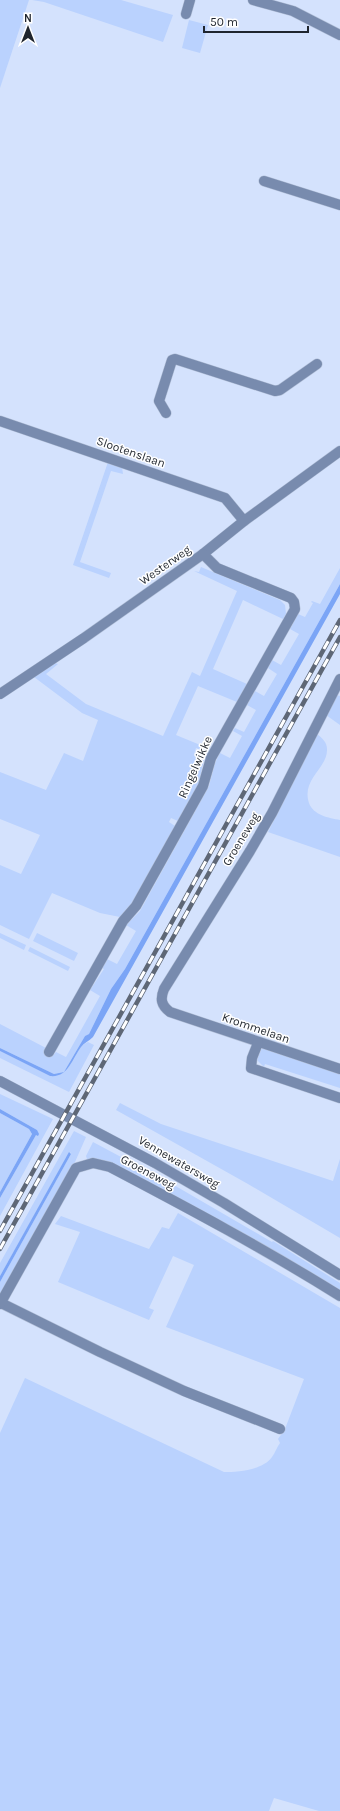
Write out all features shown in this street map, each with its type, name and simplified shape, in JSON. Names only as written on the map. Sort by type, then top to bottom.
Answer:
[{"type":"street","points":[[186,14],[190,0]]},
{"type":"street","points":[[253,0],[293,12],[340,35]]},
{"type":"street","points":[[264,181],[340,205]]},
{"type":"street","points":[[166,413],[159,401],[172,360],[175,358],[275,391],[280,390],[317,364]]},
{"type":"street","name":"Slootenslaan","points":[[0,421],[225,498],[244,521]]},
{"type":"street","name":"Westerweg","points":[[0,694],[84,638],[204,554],[244,521],[340,451]]},
{"type":"street","name":"Ringelwikke","points":[[50,1052],[123,921],[136,906],[204,786],[211,758],[295,609],[294,602],[291,598],[217,568],[204,554]]},
{"type":"street","name":"Groeneweg","points":[[164,1008],[161,999],[164,989],[272,813],[340,679]]},
{"type":"street","name":"Krommelaan","points":[[164,1008],[170,1012],[340,1070]]},
{"type":"street","points":[[258,1043],[252,1058],[251,1068],[340,1098]]},
{"type":"street","name":"Vennewatersweg","points":[[0,1081],[155,1162],[231,1206],[340,1275]]},
{"type":"street","name":"Groeneweg","points":[[0,1304],[76,1168],[93,1163],[110,1167],[196,1212],[273,1255],[340,1296]]},
{"type":"street","points":[[0,1304],[184,1390],[280,1428]]},
{"type":"shaded area","points":[[0,0],[29,0],[0,88]]},
{"type":"shaded area","points":[[32,0],[121,0],[173,15],[163,42],[44,2]]},
{"type":"shaded area","points":[[189,20],[208,25],[200,53],[182,48]]},
{"type":"shaded area","points":[[108,462],[122,467],[123,474],[111,471],[80,562],[111,573],[109,578],[73,565]]},
{"type":"shaded area","points":[[201,567],[280,600],[285,605],[286,614],[283,619],[243,600],[213,669],[247,684],[237,702],[198,686],[176,735],[210,749],[207,752],[196,748],[194,754],[204,759],[199,783],[178,821],[171,818],[169,822],[175,826],[133,903],[120,917],[100,913],[52,893],[29,939],[0,925],[0,865],[21,874],[40,835],[0,819],[0,772],[46,790],[64,753],[83,761],[98,720],[82,713],[34,677],[55,663],[58,664],[46,674],[86,704],[163,736],[192,672],[200,676],[237,591],[194,571],[199,572]]},
{"type":"shaded area","points":[[340,568],[340,584],[125,969],[111,989],[89,1034],[85,1036],[64,1072],[54,1074],[0,1048],[0,1024],[46,1048],[45,1050],[53,1055],[56,1052],[66,1057],[100,996],[90,990],[104,969],[102,968],[107,959],[117,964],[136,931],[126,925],[140,911],[209,786],[215,763],[220,753],[230,758],[242,736],[233,731],[235,728],[244,732],[256,710],[247,705],[255,691],[264,696],[277,674],[268,668],[272,660],[281,665],[299,634],[290,629],[298,614],[305,617],[313,603],[311,602],[312,601],[320,604]]},
{"type":"shaded area","points":[[337,695],[340,696],[340,725],[326,715]]},
{"type":"shaded area","points":[[317,734],[325,742],[327,749],[323,762],[311,780],[308,795],[309,803],[318,813],[326,817],[340,820],[340,857],[268,832]]},
{"type":"shaded area","points":[[0,933],[26,945],[24,950],[0,938]]},
{"type":"shaded area","points":[[37,933],[78,953],[74,961],[33,941]]},
{"type":"shaded area","points":[[30,947],[70,967],[68,971],[28,951]]},
{"type":"shaded area","points":[[88,1042],[94,1045],[69,1092],[0,1058],[0,1051],[50,1076],[58,1075],[64,1072],[82,1046]]},
{"type":"shaded area","points":[[263,1048],[340,1074],[340,1088],[265,1064],[264,1067],[257,1060]]},
{"type":"shaded area","points":[[0,1094],[53,1119],[0,1216],[0,1198],[37,1133],[37,1130],[0,1109]]},
{"type":"shaded area","points":[[120,1103],[161,1124],[333,1181],[340,1159],[340,1238],[248,1184],[116,1110]]},
{"type":"shaded area","points":[[0,1113],[29,1129],[32,1134],[0,1192]]},
{"type":"shaded area","points":[[74,1131],[86,1137],[75,1162],[0,1294],[0,1282],[71,1154],[70,1152],[0,1276],[0,1263]]},
{"type":"shaded area","points":[[93,1142],[179,1188],[272,1242],[273,1241],[340,1283],[340,1292],[87,1159],[86,1156]]},
{"type":"shaded area","points":[[178,1213],[340,1308],[340,1811],[319,1811],[274,1798],[269,1811],[0,1811],[0,1433],[25,1378],[224,1472],[243,1471],[257,1467],[263,1465],[272,1457],[280,1443],[278,1439],[285,1429],[304,1379],[166,1327],[194,1265],[173,1256],[149,1308],[154,1310],[149,1320],[58,1282],[80,1232],[55,1224],[61,1216],[149,1249],[162,1227],[169,1229]]},
{"type":"water","points":[[340,584],[340,594],[93,1037],[81,1047],[69,1067],[64,1072],[85,1036],[89,1034],[111,989],[125,969]]},
{"type":"water","points":[[0,1048],[54,1074],[64,1072],[56,1076],[50,1076],[0,1051]]},
{"type":"water","points":[[0,1109],[37,1130],[39,1134],[38,1136],[36,1135],[0,1198],[0,1192],[32,1134],[29,1129],[0,1113]]},
{"type":"water","points":[[69,1152],[71,1154],[0,1282],[0,1276]]},
{"type":"railway","points":[[0,1231],[340,620]]},
{"type":"railway","points":[[0,1249],[340,637]]}]
